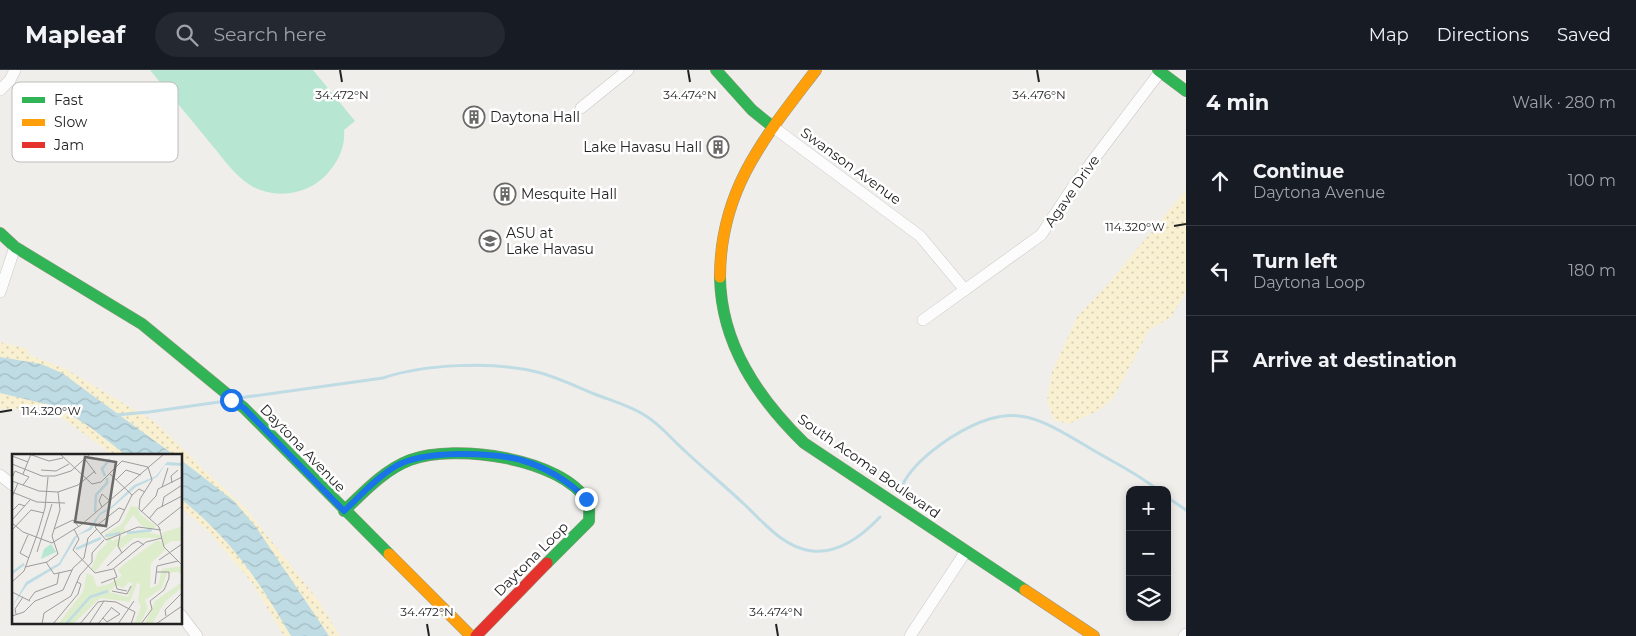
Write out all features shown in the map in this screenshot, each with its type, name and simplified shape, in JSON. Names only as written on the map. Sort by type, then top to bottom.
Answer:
[{"type":"street","points":[[0,90],[10,80],[15,70]]},
{"type":"street","points":[[581,108],[628,70]]},
{"type":"street","name":"Swanson Avenue","points":[[716,70],[752,110],[920,236],[965,290]]},
{"type":"street","name":"South Acoma Boulevard","points":[[816,70],[773,127],[743,174],[730,205],[723,237],[720,263],[720,291],[727,327],[740,363],[760,397],[780,422],[804,443],[1094,636]]},
{"type":"street","points":[[1159,71],[1186,91]]},
{"type":"street","name":"Agave Drive","points":[[923,320],[1041,235],[1075,184],[1159,71]]},
{"type":"street","name":"Daytona Avenue","points":[[0,233],[15,247],[142,324],[244,408],[344,511],[471,636]]},
{"type":"street","points":[[0,292],[15,247]]},
{"type":"street","name":"Daytona Loop","points":[[344,511],[396,466],[410,460],[437,455],[471,455],[521,460],[548,471],[576,489],[589,504],[589,521],[476,636]]},
{"type":"street","points":[[0,475],[12,484]]},
{"type":"street","points":[[910,636],[966,551]]},
{"type":"street","points":[[182,616],[197,636]]},
{"type":"sand","points":[[1186,190],[1186,292],[1171,317],[1149,330],[1114,397],[1099,410],[1069,424],[1054,420],[1047,401],[1052,372],[1077,317],[1109,283]]},
{"type":"sand","points":[[0,342],[28,349],[29,355],[66,369],[155,422],[246,509],[318,600],[340,636],[284,636],[253,584],[210,533],[182,508],[182,454],[112,454],[50,409],[0,409]]},
{"type":"green space","points":[[150,70],[313,70],[355,121],[344,130],[343,145],[334,166],[318,182],[293,193],[266,192],[250,185],[234,171],[178,104],[178,82],[160,82]]},
{"type":"water","points":[[0,357],[41,364],[62,373],[173,454],[125,454],[90,427],[58,407],[0,393]]},
{"type":"water","points":[[182,461],[234,501],[256,527],[329,636],[291,636],[256,579],[230,546],[199,514],[182,500]]},
{"type":"waterway","points":[[239,398],[383,378],[400,373],[438,367],[501,366],[537,372],[560,379],[640,412],[652,420],[766,526],[792,545],[812,551],[832,549],[850,542],[880,517]]},
{"type":"waterway","points":[[116,415],[226,401]]},
{"type":"waterway","points":[[902,486],[916,465],[950,438],[972,426],[991,419],[1008,416],[1024,417],[1055,428],[1153,486]]},
{"type":"waterway","points":[[1171,500],[1186,510]]},
{"type":"traffic: fast","points":[[716,70],[752,110],[773,127]]},
{"type":"traffic: fast","points":[[1158,70],[1186,91]]},
{"type":"traffic: fast","points":[[0,233],[15,247],[142,324],[244,408],[389,554]]},
{"type":"traffic: fast","points":[[720,277],[722,302],[727,325],[735,347],[757,388],[787,426],[804,443],[1025,590]]},
{"type":"traffic: fast","points":[[344,511],[383,476],[410,460],[430,455],[453,453],[506,458],[556,474],[575,487],[588,502],[589,521],[547,563]]},
{"type":"traffic: slow","points":[[720,277],[722,246],[728,217],[737,190],[763,142],[816,70]]},
{"type":"traffic: slow","points":[[389,554],[471,636]]},
{"type":"traffic: slow","points":[[1025,590],[1094,636]]},
{"type":"traffic: jam","points":[[476,636],[547,563]]},
{"type":"place","name":"Daytona Hall","points":[[474,117]]},
{"type":"place","name":"Lake Havasu Hall","points":[[718,147]]},
{"type":"place","name":"Mesquite Hall","points":[[505,194]]},
{"type":"place","name":"ASU at Lake Havasu","points":[[490,241]]},
{"type":"route","points":[[231,400],[244,408],[344,511],[396,466],[421,457],[437,455],[471,455],[521,460],[562,478],[586,499]]}]
